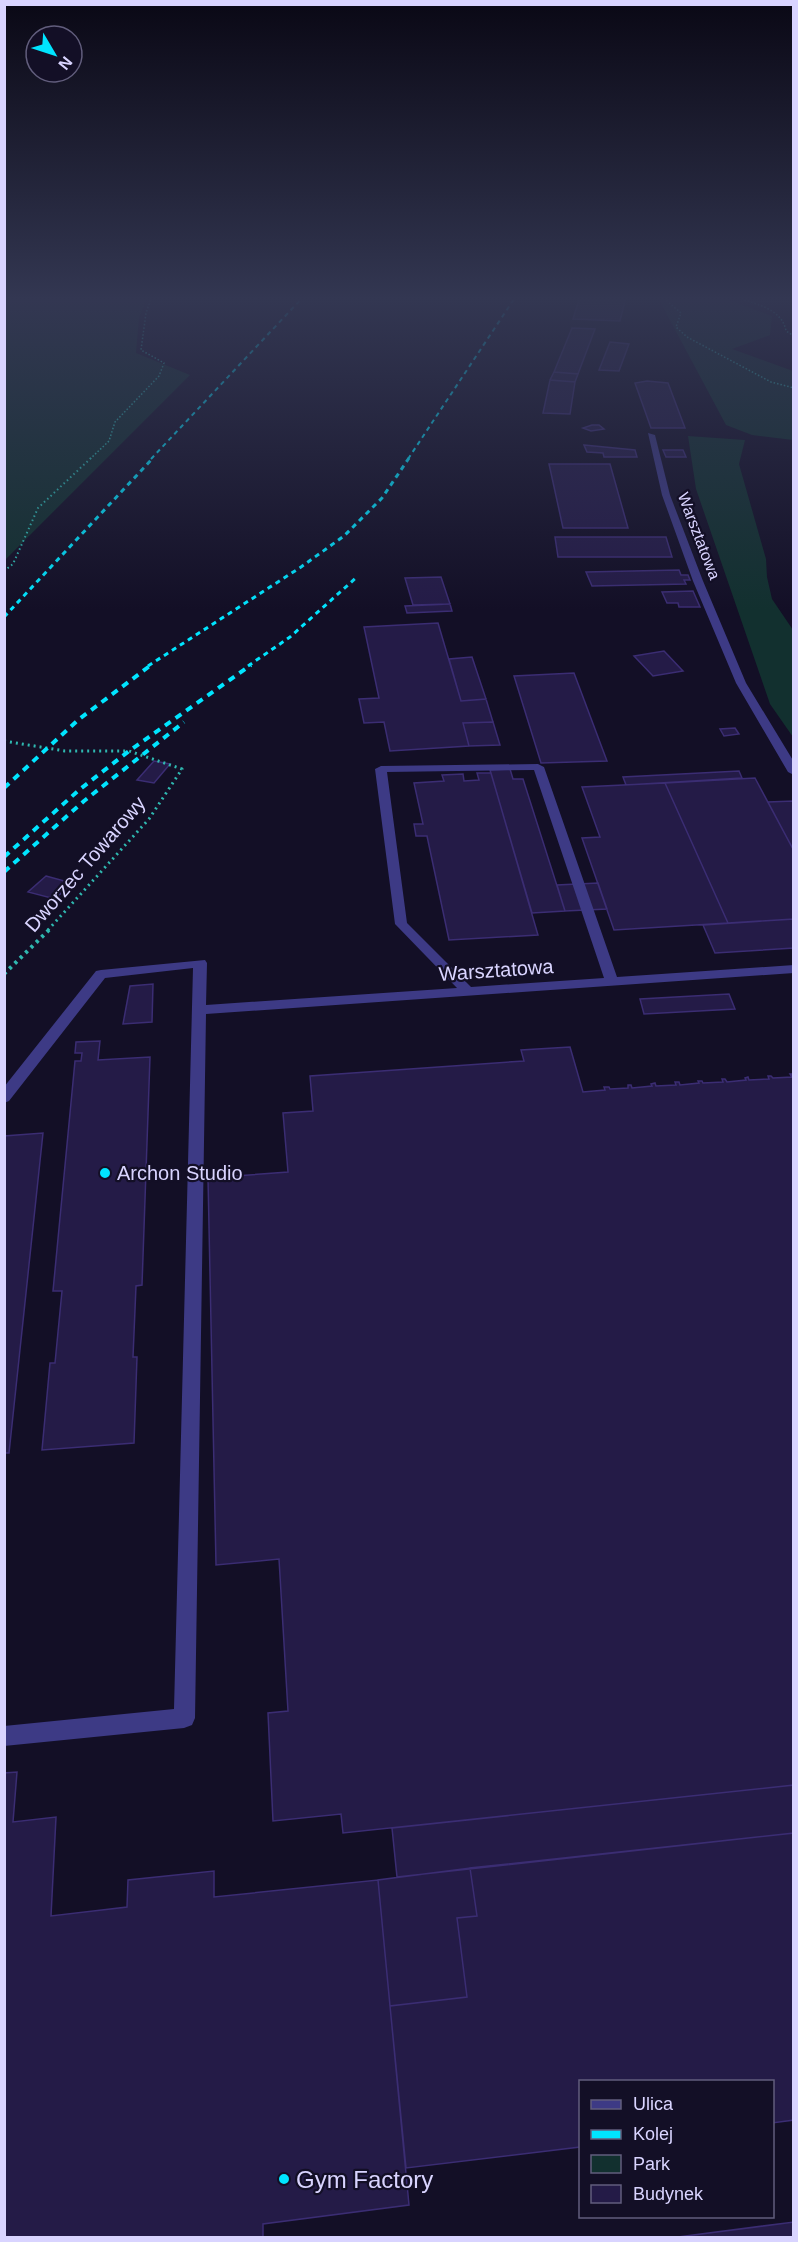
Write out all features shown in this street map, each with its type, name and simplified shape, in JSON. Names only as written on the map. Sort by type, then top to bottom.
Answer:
[{"type":"street","name":"Warsztatowa","points":[[651,435],[666,495],[737,673],[794,772]]},
{"type":"street","points":[[467,991],[400,924],[381,769],[538,767],[612,981]]},
{"type":"street","points":[[4,1098],[101,974],[200,963],[201,1010],[184,1718],[4,1737]]},
{"type":"street","name":"Warsztatowa","points":[[201,1010],[794,969]]},
{"type":"path","points":[[4,572],[12,564],[38,508],[109,441],[115,422],[135,401]]},
{"type":"path","name":"Dworzec Towarowy","points":[[4,741],[65,751],[129,751],[182,769],[149,819],[123,849],[58,921],[4,974]]},
{"type":"green space","points":[[5,401],[164,401],[5,560]]},
{"type":"green space","points":[[713,401],[793,401],[793,440],[752,435],[726,425]]},
{"type":"green space","points":[[688,436],[745,440],[739,464],[766,559],[772,599],[793,630],[793,737],[770,704],[696,489]]},
{"type":"building","points":[[546,401],[572,401],[570,414],[543,413]]},
{"type":"building","points":[[641,401],[675,401],[685,428],[651,428]]},
{"type":"building","points":[[599,425],[604,429],[591,431],[583,428]]},
{"type":"building","points":[[584,445],[635,450],[637,457],[604,457],[603,453],[587,452]]},
{"type":"building","points":[[663,450],[683,450],[686,457],[666,457]]},
{"type":"building","points":[[549,464],[610,464],[628,528],[563,528]]},
{"type":"building","points":[[555,537],[666,537],[672,557],[558,557]]},
{"type":"building","points":[[679,570],[681,575],[688,575],[690,580],[684,580],[686,584],[592,586],[586,572]]},
{"type":"building","points":[[441,577],[450,604],[413,605],[405,578]]},
{"type":"building","points":[[693,591],[700,607],[679,607],[678,603],[667,603],[662,592]]},
{"type":"building","points":[[450,604],[452,611],[407,613],[405,606]]},
{"type":"building","points":[[438,623],[461,701],[486,699],[493,722],[463,723],[469,746],[390,751],[384,722],[364,723],[359,699],[379,698],[364,627]]},
{"type":"building","points":[[664,651],[683,671],[653,676],[634,656]]},
{"type":"building","points":[[472,657],[486,699],[461,701],[449,659]]},
{"type":"building","points":[[574,673],[607,761],[541,763],[514,676]]},
{"type":"building","points":[[493,722],[500,745],[469,746],[463,723]]},
{"type":"building","points":[[735,728],[739,734],[724,736],[720,729]]},
{"type":"building","points":[[154,761],[170,764],[154,783],[137,780]]},
{"type":"building","points":[[510,769],[513,779],[523,779],[565,911],[532,913],[490,770]]},
{"type":"building","points":[[739,771],[742,778],[626,785],[623,777]]},
{"type":"building","points":[[477,773],[491,773],[538,935],[449,940],[427,836],[416,836],[414,824],[423,824],[414,783],[444,781],[442,775],[463,774],[464,781],[479,780]]},
{"type":"building","points":[[755,778],[794,851],[794,919],[728,923],[665,783]]},
{"type":"building","points":[[665,783],[728,923],[614,930],[582,838],[600,837],[582,787]]},
{"type":"building","points":[[794,801],[794,851],[768,802]]},
{"type":"building","points":[[46,876],[72,883],[55,899],[28,892]]},
{"type":"building","points":[[598,883],[607,909],[565,911],[557,885]]},
{"type":"building","points":[[794,919],[794,948],[715,953],[703,925]]},
{"type":"building","points":[[153,984],[152,1022],[123,1024],[130,986]]},
{"type":"building","points":[[729,994],[735,1009],[644,1014],[640,999]]},
{"type":"building","name":"Archon Studio","points":[[100,1041],[98,1060],[150,1057],[142,1285],[136,1286],[133,1357],[137,1357],[134,1443],[42,1450],[50,1363],[55,1363],[62,1291],[53,1291],[75,1061],[81,1061],[82,1053],[75,1053],[76,1042]]},
{"type":"building","points":[[570,1047],[583,1092],[605,1090],[604,1087],[610,1089],[628,1088],[628,1085],[632,1088],[652,1086],[651,1084],[655,1083],[656,1086],[676,1085],[675,1082],[679,1082],[680,1085],[699,1083],[698,1081],[723,1082],[722,1079],[727,1082],[746,1080],[745,1078],[748,1077],[749,1080],[769,1079],[768,1076],[792,1077],[790,1074],[794,1074],[794,1785],[343,1833],[341,1814],[273,1821],[268,1713],[288,1711],[279,1559],[216,1565],[208,1178],[288,1172],[283,1113],[313,1111],[310,1076],[524,1061],[521,1050]]},
{"type":"building","points":[[43,1133],[9,1453],[4,1453],[4,1136]]},
{"type":"building","points":[[17,1772],[13,1822],[56,1817],[51,1916],[127,1907],[128,1880],[214,1871],[214,1897],[378,1880],[409,2205],[263,2224],[263,2238],[4,2238],[4,1773]]},
{"type":"building","points":[[794,1785],[794,1833],[397,1877],[392,1828]]},
{"type":"building","points":[[794,1833],[794,2120],[774,2123],[774,2080],[579,2080],[579,2147],[406,2168],[390,2006],[467,1997],[457,1918],[477,1916],[470,1868]]},
{"type":"building","points":[[470,1868],[477,1916],[457,1918],[467,1997],[390,2006],[378,1880]]},
{"type":"building","points":[[794,2222],[794,2238],[670,2238]]},
{"type":"railway","points":[[151,459],[206,401]]},
{"type":"railway","points":[[408,459],[447,401]]},
{"type":"railway","points":[[4,617],[153,458]]},
{"type":"railway","points":[[148,666],[301,567],[344,536],[382,498],[409,458]]},
{"type":"railway","points":[[248,666],[290,637],[358,576]]},
{"type":"railway","points":[[4,788],[78,720],[151,665]]},
{"type":"railway","points":[[4,857],[79,790],[129,751],[251,665]]},
{"type":"railway","points":[[4,872],[84,801],[184,722]]},
{"type":"place","name":"Archon Studio","points":[[105,1173]]},
{"type":"place","name":"Gym Factory","points":[[284,2179]]}]
